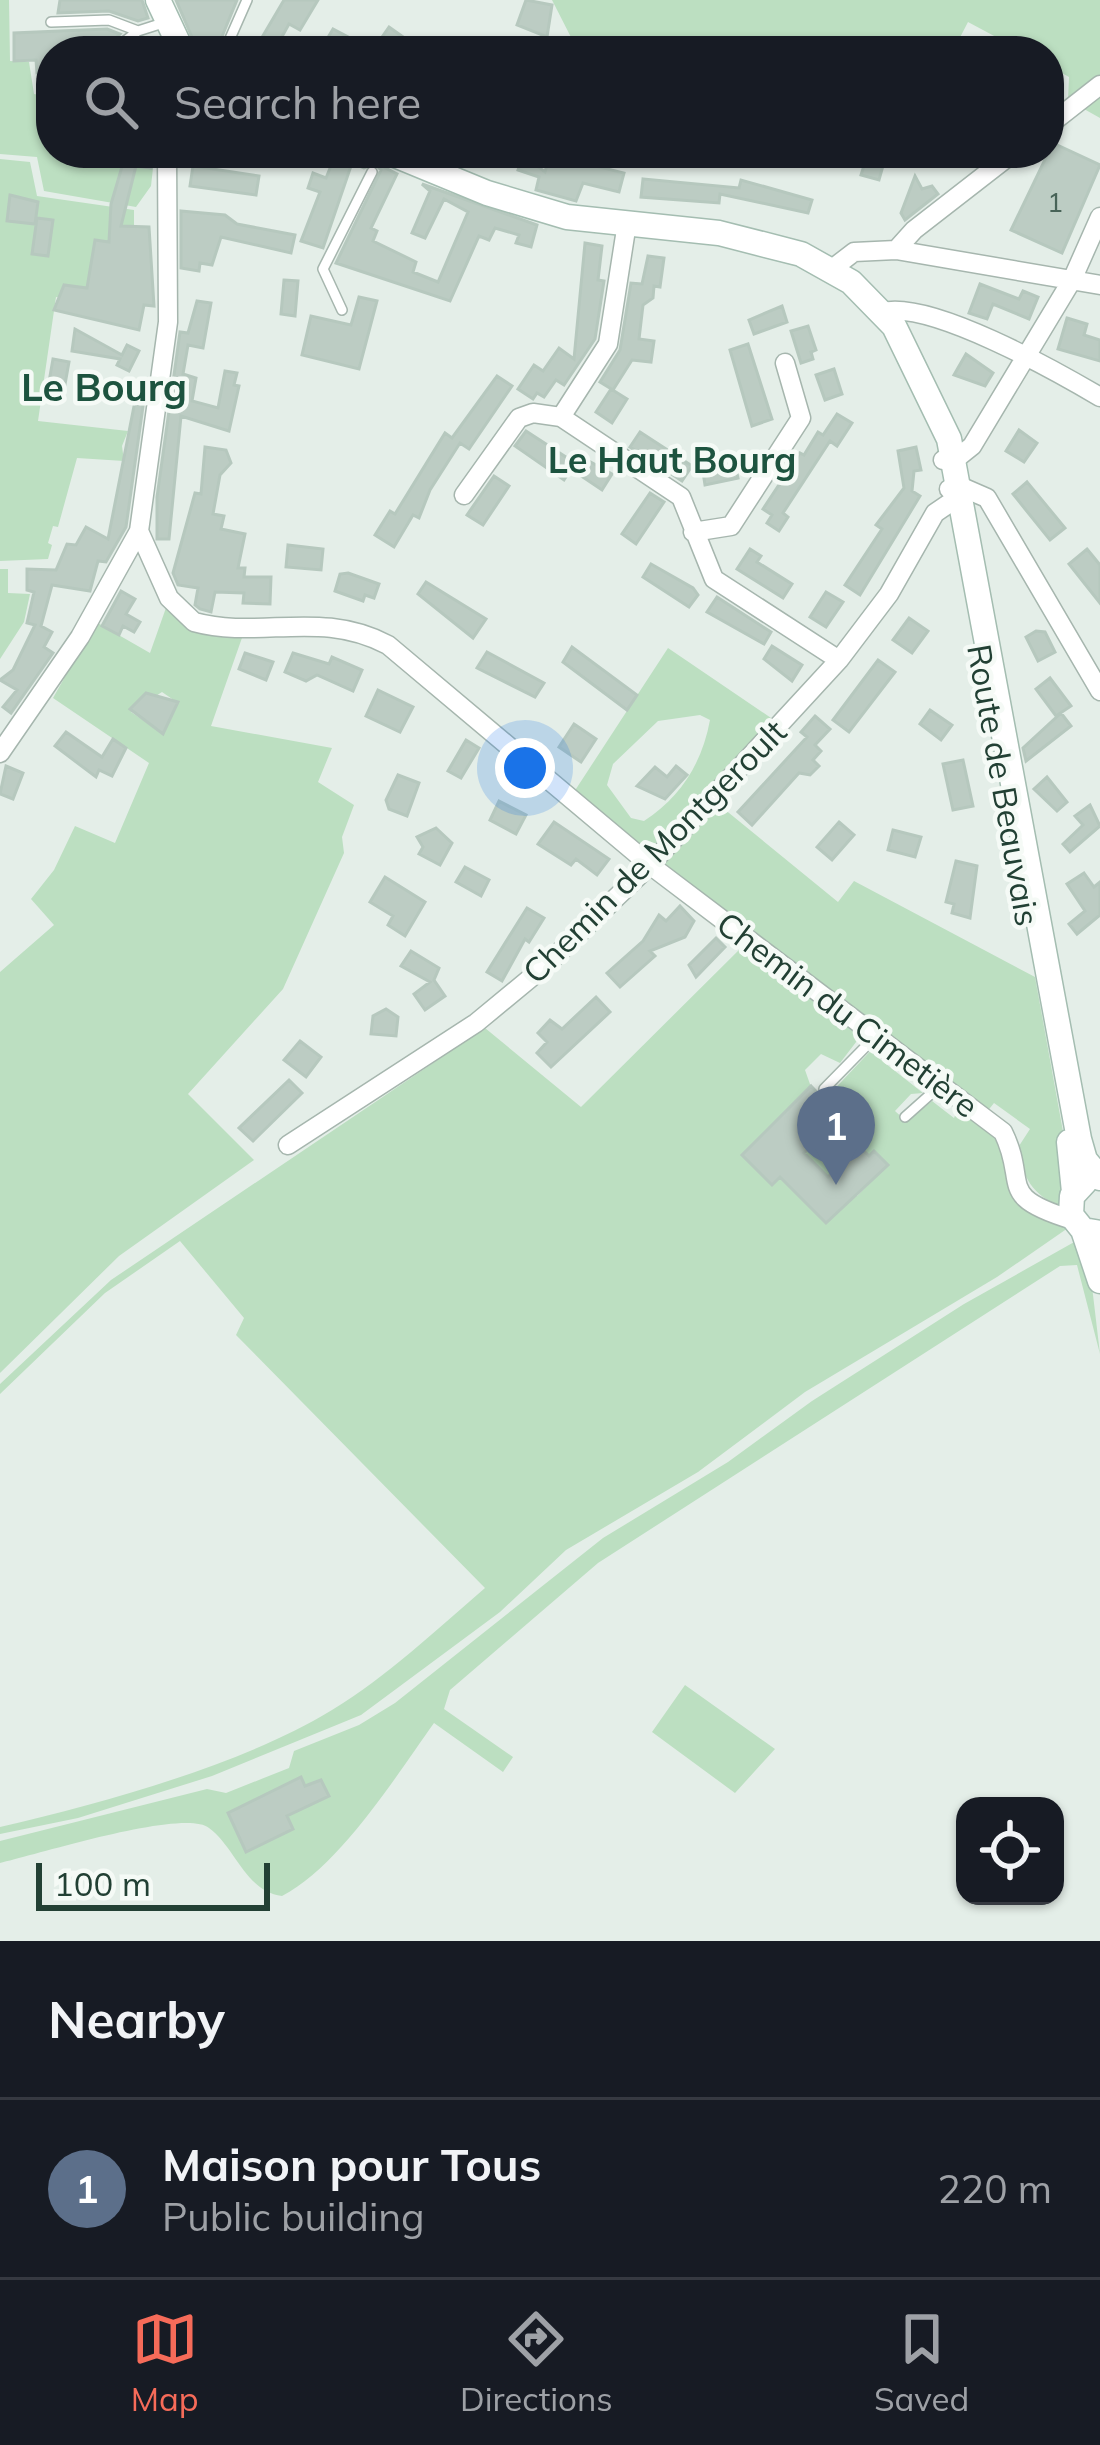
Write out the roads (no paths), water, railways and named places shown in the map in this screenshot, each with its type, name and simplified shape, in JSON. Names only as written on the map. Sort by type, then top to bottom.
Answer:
[{"type":"main road","name":"Route de Beauvais","points":[[409,168],[567,217],[735,236],[832,268],[883,312],[924,380],[948,459],[1074,1192],[1086,1228]]},
{"type":"main road","name":"Route de Beauvais","points":[[954,493],[1079,1138],[1085,1160],[1100,1179]]},
{"type":"main road","points":[[1074,1192],[1100,1179]]},
{"type":"main road","points":[[1086,1228],[1100,1281]]},
{"type":"street","points":[[1064,114],[1100,86]]},
{"type":"street","points":[[0,753],[80,637],[139,531],[168,322],[167,168]]},
{"type":"street","points":[[896,250],[995,168]]},
{"type":"street","points":[[948,459],[972,446],[1072,280],[1100,217]]},
{"type":"street","points":[[561,416],[608,344],[627,223]]},
{"type":"street","points":[[832,268],[854,252],[896,250],[1100,285]]},
{"type":"street","points":[[883,312],[915,312],[1028,355],[1100,397]]},
{"type":"street","points":[[693,532],[731,526],[801,418],[785,363]]},
{"type":"street","points":[[464,495],[519,418],[533,413],[561,416],[682,497],[714,579],[839,660]]},
{"type":"street","points":[[954,493],[987,498],[1100,691]]},
{"type":"street","name":"Chemin de Montgeroult","points":[[287,1145],[498,1006],[650,865],[839,660],[889,594],[935,513],[954,493]]},
{"type":"street","name":"Chemin du Cimetière","points":[[139,531],[170,598],[190,619],[242,626],[308,623],[360,633],[388,645],[650,865],[1003,1132],[1012,1177],[1031,1202],[1086,1228]]},
{"type":"lane","points":[[231,36],[247,0]]},
{"type":"lane","points":[[133,36],[163,11]]},
{"type":"lane","points":[[51,22],[109,20],[138,32]]},
{"type":"lane","points":[[342,310],[323,269],[376,168]]},
{"type":"lane","points":[[824,1089],[878,1034]]},
{"type":"lane","points":[[905,1118],[942,1084]]},
{"type":"place","name":"Maison pour Tous","points":[[836,1185]]},
{"type":"district","name":"Le Bourg","points":[[104,386]]},
{"type":"district","name":"Le Haut Bourg","points":[[672,459]]}]
